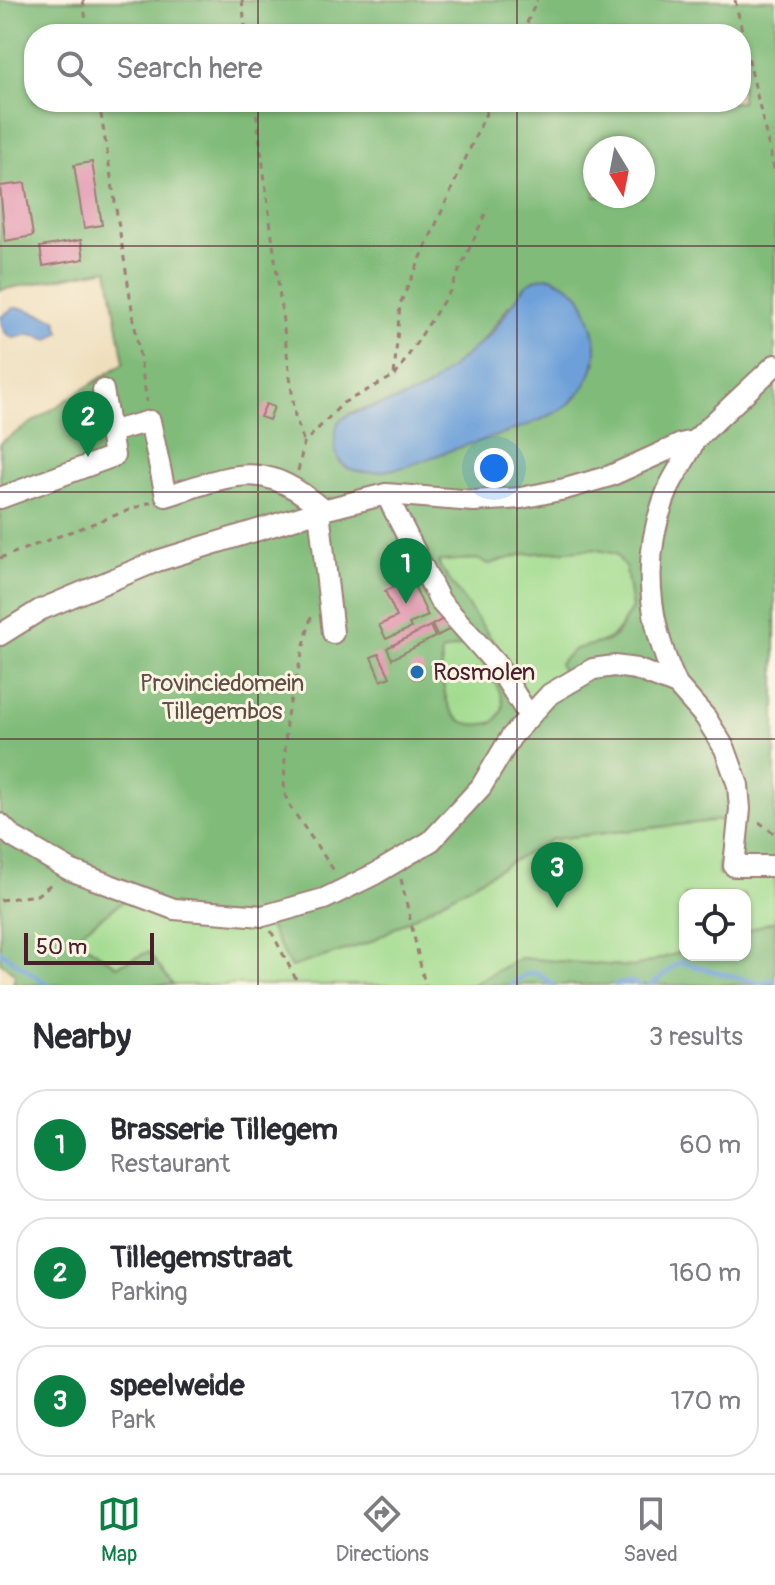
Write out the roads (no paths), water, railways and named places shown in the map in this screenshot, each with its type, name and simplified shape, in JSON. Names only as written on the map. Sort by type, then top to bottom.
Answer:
[{"type":"lane","points":[[775,365],[694,441],[671,483],[654,530],[650,590],[661,652],[677,685],[706,718],[725,749],[738,785],[740,809],[734,866],[775,866]]},
{"type":"lane","points":[[0,498],[114,456],[103,390]]},
{"type":"lane","points":[[110,432],[150,421],[166,496],[236,474],[267,477],[294,487],[321,510],[333,633]]},
{"type":"lane","points":[[0,635],[40,610],[157,561],[200,545],[321,510],[386,494],[474,501],[521,498],[610,476],[694,441]]},
{"type":"lane","points":[[386,494],[440,601],[496,664],[529,716]]},
{"type":"lane","points":[[0,824],[13,837],[70,870],[174,909],[263,916],[324,899],[431,841],[481,787],[511,737],[529,716],[550,694],[593,669],[614,666],[636,669],[677,685]]},
{"type":"water","points":[[551,277],[568,285],[579,295],[595,335],[596,354],[591,373],[575,398],[565,407],[535,422],[408,466],[363,472],[351,470],[341,463],[335,446],[338,422],[350,414],[426,389],[491,334],[526,285],[538,278]]},
{"type":"water","points":[[13,308],[56,319],[60,332],[49,340],[31,334],[13,338],[4,330],[1,317]]},
{"type":"waterway","points":[[0,951],[48,985]]},
{"type":"waterway","points":[[650,985],[681,962],[749,981],[760,983],[775,980]]},
{"type":"waterway","points":[[511,985],[525,975],[536,972],[553,985]]},
{"type":"waterway","points":[[615,985],[631,982],[639,985]]},
{"type":"place","name":"Tillegemstraat","points":[[88,457]]},
{"type":"place","name":"Brasserie Tillegem","points":[[406,604]]},
{"type":"place","name":"Rosmolen","points":[[417,672]]},
{"type":"place","name":"speelweide","points":[[557,908]]},
{"type":"park label","name":"Provinciedomein Tillegembos","points":[[222,697]]}]
